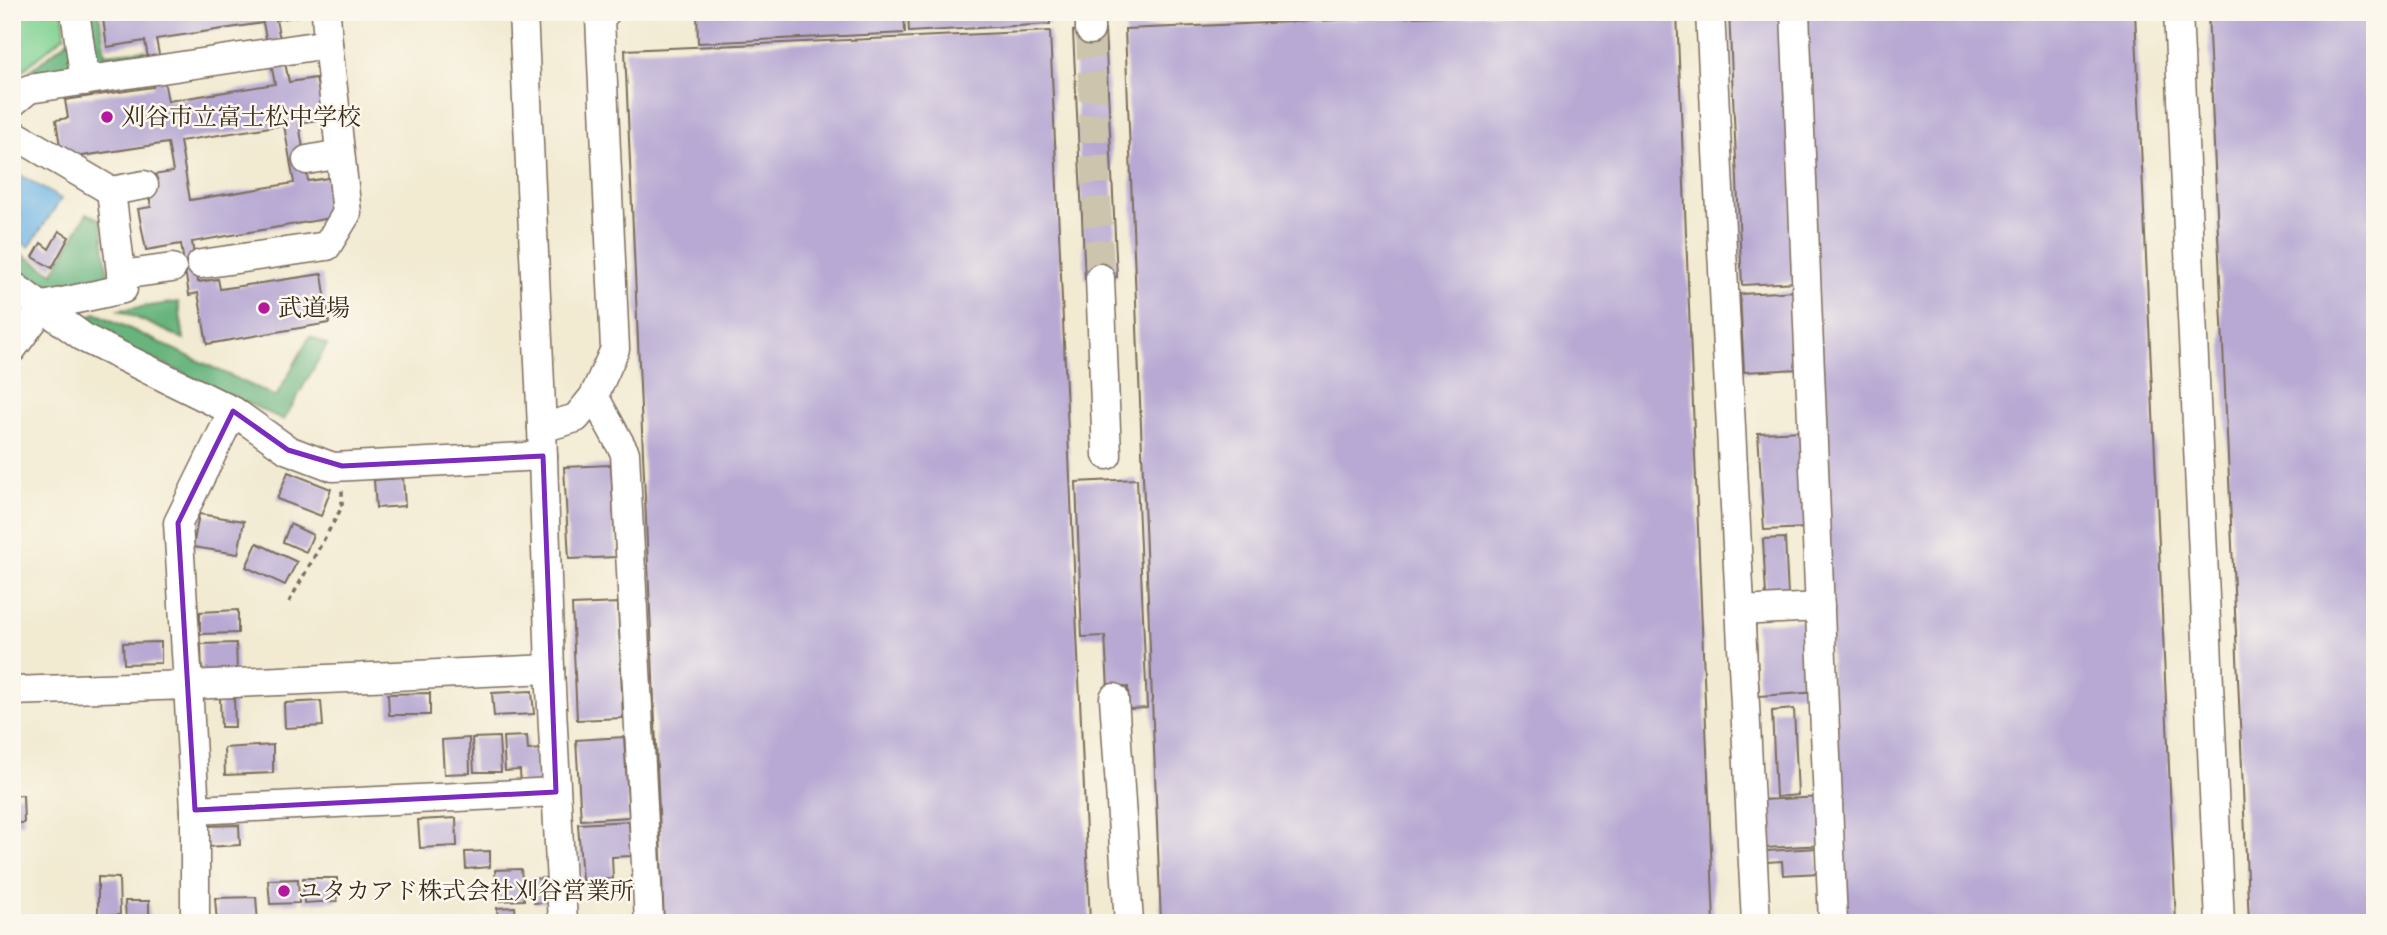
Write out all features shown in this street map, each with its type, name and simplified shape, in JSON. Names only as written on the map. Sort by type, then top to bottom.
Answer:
[{"type":"street","points":[[75,12],[85,81]]},
{"type":"street","points":[[201,264],[327,246],[347,213],[326,12]]},
{"type":"street","points":[[523,12],[563,923]]},
{"type":"street","points":[[542,428],[576,418],[594,396],[614,349],[600,18],[606,12]]},
{"type":"street","points":[[1710,12],[1756,923]]},
{"type":"street","points":[[1795,12],[1833,923]]},
{"type":"street","points":[[2178,12],[2220,923]]},
{"type":"street","points":[[12,103],[29,89],[328,44]]},
{"type":"street","points":[[12,133],[111,191],[144,185]]},
{"type":"street","points":[[307,160],[340,154]]},
{"type":"street","points":[[12,349],[44,306],[123,289],[111,191]]},
{"type":"street","points":[[121,275],[172,268]]},
{"type":"street","points":[[1100,278],[1107,455]]},
{"type":"street","points":[[12,285],[86,339],[233,411],[288,450],[333,467],[543,456]]},
{"type":"street","points":[[594,396],[625,453],[649,923]]},
{"type":"street","points":[[195,923],[195,810],[178,523],[233,411]]},
{"type":"street","points":[[1740,611],[1820,607]]},
{"type":"street","points":[[12,691],[550,669]]},
{"type":"street","points":[[1114,698],[1129,923]]},
{"type":"street","points":[[195,810],[556,792]]},
{"type":"path","points":[[289,602],[342,507],[342,466]]},
{"type":"highlighted area","points":[[233,411],[288,450],[342,466],[543,456],[556,792],[195,810],[178,523]]},
{"type":"green space","points":[[12,12],[63,12],[65,35],[12,79]]},
{"type":"green space","points":[[85,12],[99,12],[105,54],[145,50],[146,62],[92,69]]},
{"type":"green space","points":[[71,38],[76,76],[36,81],[30,71]]},
{"type":"green space","points":[[87,213],[101,220],[109,282],[54,290],[12,265],[12,248],[53,273]]},
{"type":"green space","points":[[178,302],[184,339],[119,310]]},
{"type":"green space","points":[[96,313],[276,397],[310,336],[327,345],[284,420],[94,332],[81,322]]},
{"type":"water","points":[[12,170],[61,199],[29,247],[12,237]]},
{"type":"building","points":[[102,12],[322,12],[276,20],[289,82],[316,78],[324,119],[299,123],[308,181],[335,177],[342,216],[192,242],[198,282],[218,279],[220,289],[322,274],[329,323],[207,344],[198,293],[189,295],[181,244],[146,250],[138,209],[151,207],[146,176],[173,172],[168,143],[62,159],[56,120],[68,118],[65,100],[153,87],[145,41],[107,47]],"holes":[[[263,23],[275,84],[168,101],[156,39]],[[284,125],[294,183],[190,200],[180,141]]]},
{"type":"building","points":[[697,12],[904,12],[905,33],[698,43]]},
{"type":"building","points":[[1050,12],[1050,24],[909,32],[908,13]]},
{"type":"building","points":[[1533,12],[1677,12],[1714,923],[1161,923],[1125,29]]},
{"type":"building","points":[[1729,12],[1784,12],[1797,282],[1742,285]]},
{"type":"building","points":[[1802,12],[2135,12],[2176,923],[1842,923]]},
{"type":"building","points":[[2208,12],[2375,12],[2375,923],[2249,923]]},
{"type":"building","points":[[1105,29],[1117,277],[1085,279],[1073,31]]},
{"type":"building","points":[[1050,31],[1090,923],[664,923],[625,50]]},
{"type":"building","points":[[59,231],[69,237],[52,268],[33,257],[41,243],[49,249]]},
{"type":"building","points":[[1796,291],[1800,369],[1744,372],[1740,294]]},
{"type":"building","points":[[1802,431],[1807,528],[1764,530],[1758,433]]},
{"type":"building","points":[[611,465],[616,557],[569,559],[564,467]]},
{"type":"building","points":[[288,472],[331,489],[321,516],[277,499]]},
{"type":"building","points":[[403,478],[405,506],[376,508],[374,480]]},
{"type":"building","points":[[1137,479],[1147,708],[1129,709],[1128,687],[1108,688],[1105,636],[1082,637],[1076,482]]},
{"type":"building","points":[[199,514],[244,521],[238,554],[193,547]]},
{"type":"building","points":[[290,524],[313,535],[306,552],[283,542]]},
{"type":"building","points":[[1785,538],[1788,595],[1766,596],[1763,539]]},
{"type":"building","points":[[257,543],[297,562],[285,585],[246,567]]},
{"type":"building","points":[[618,603],[623,718],[577,720],[572,605]]},
{"type":"building","points":[[238,610],[238,633],[200,634],[200,612]]},
{"type":"building","points":[[1816,620],[1820,692],[1759,696],[1755,623]]},
{"type":"building","points":[[161,642],[161,663],[124,664],[123,643]]},
{"type":"building","points":[[236,643],[237,672],[202,674],[201,644]]},
{"type":"building","points":[[532,691],[534,714],[494,716],[492,693]]},
{"type":"building","points":[[430,693],[430,715],[389,715],[388,694]]},
{"type":"building","points":[[220,697],[234,697],[235,727],[221,727]]},
{"type":"building","points":[[321,701],[323,726],[285,728],[284,703]]},
{"type":"building","points":[[1794,709],[1798,795],[1776,797],[1772,711]]},
{"type":"building","points":[[527,736],[528,750],[542,749],[543,786],[521,787],[520,770],[505,771],[503,737]]},
{"type":"building","points":[[499,737],[501,772],[474,772],[472,738]]},
{"type":"building","points":[[624,737],[629,817],[581,820],[576,740]]},
{"type":"building","points":[[469,738],[470,773],[444,774],[442,740]]},
{"type":"building","points":[[273,745],[273,773],[225,775],[224,748]]},
{"type":"building","points":[[23,795],[24,823],[12,823],[12,796]]},
{"type":"building","points":[[1824,797],[1826,845],[1763,848],[1760,800]]},
{"type":"building","points":[[456,818],[457,846],[420,848],[418,820]]},
{"type":"building","points":[[629,821],[631,856],[612,857],[613,879],[582,880],[578,824]]},
{"type":"building","points":[[239,825],[240,845],[207,847],[206,826]]},
{"type":"building","points":[[1818,848],[1819,873],[1783,875],[1782,861],[1767,862],[1766,851]]},
{"type":"building","points":[[490,851],[490,867],[466,869],[465,852]]},
{"type":"building","points":[[521,869],[524,900],[497,901],[495,870]]},
{"type":"building","points":[[98,877],[119,878],[120,915],[98,915]]},
{"type":"building","points":[[303,878],[337,878],[337,901],[304,903]]},
{"type":"building","points":[[545,878],[546,902],[534,903],[533,879]]},
{"type":"building","name":"ユタカアド株式会社刈谷営業所","points":[[298,879],[299,903],[270,904],[268,880]]},
{"type":"building","points":[[256,897],[258,923],[217,923],[215,898]]},
{"type":"building","points":[[125,901],[149,901],[149,923],[126,923]]},
{"type":"building","points":[[515,907],[516,922],[498,923],[497,908]]},
{"type":"tunnel","points":[[1090,30],[1100,278]]},
{"type":"place","name":"刈谷市立富士松中学校","points":[[107,117]]},
{"type":"place","name":"武道場","points":[[264,308]]},
{"type":"place","name":"ユタカアド株式会社刈谷営業所","points":[[284,891]]}]
